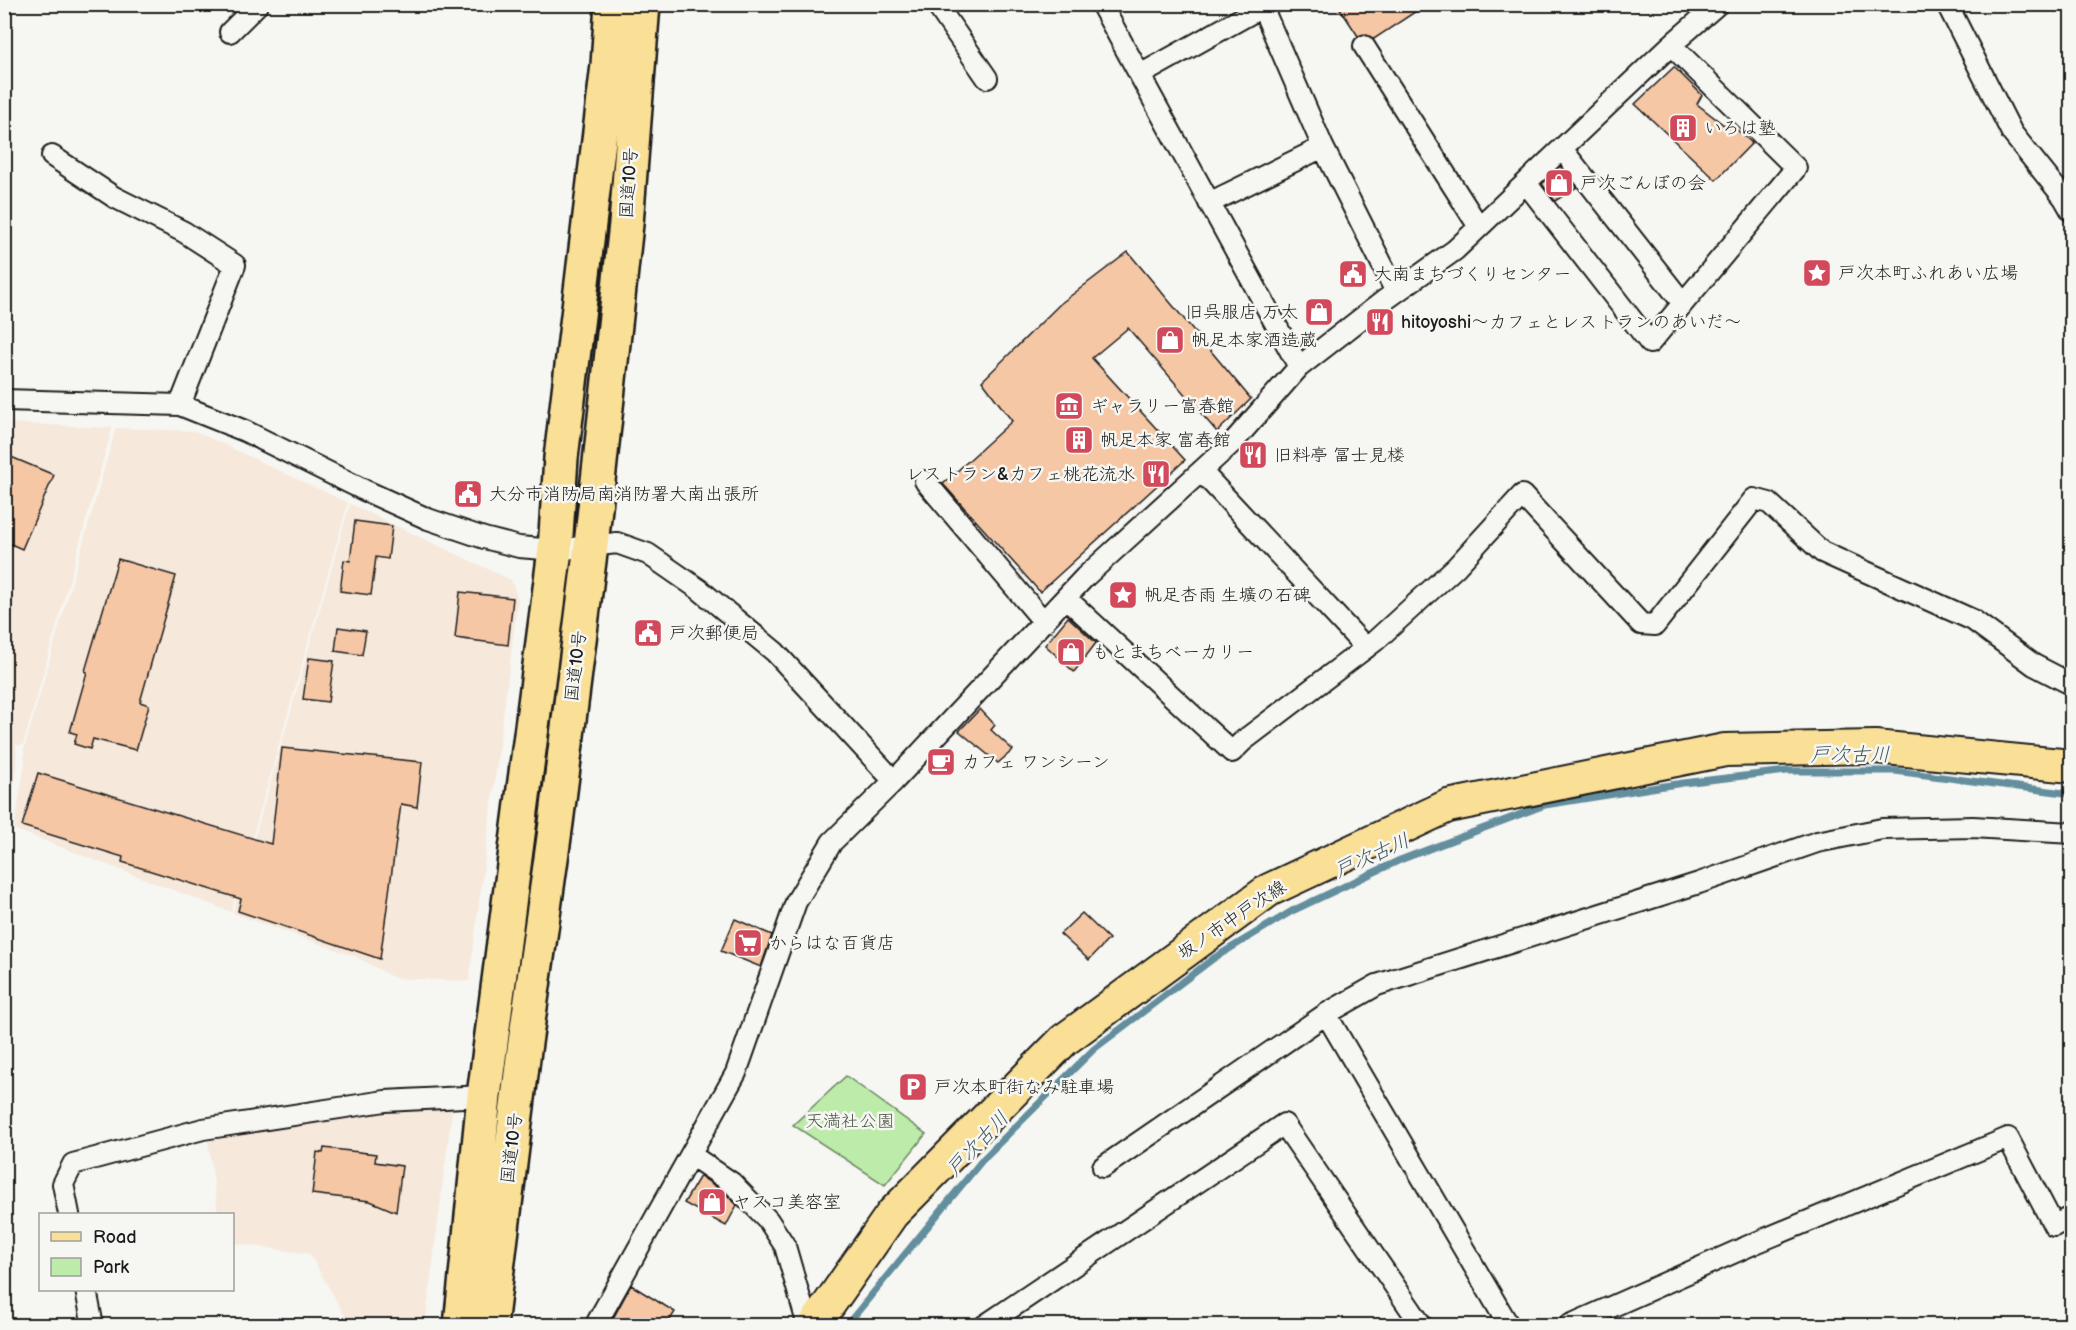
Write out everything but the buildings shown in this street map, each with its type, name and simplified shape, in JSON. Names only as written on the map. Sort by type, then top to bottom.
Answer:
[{"type":"highway","name":"国道10号","points":[[461,1326],[484,1096],[555,550],[561,458],[609,64],[612,4]]},
{"type":"highway","name":"国道10号","points":[[490,1326],[591,545],[625,235],[643,4]]},
{"type":"main road","name":"坂ノ市中戸次線","points":[[814,1326],[892,1214],[1064,1040],[1269,890],[1448,806],[1725,750],[1875,747],[2072,766]]},
{"type":"street","points":[[230,32],[258,4]]},
{"type":"street","points":[[936,4],[987,78]]},
{"type":"street","points":[[1101,4],[1299,367]]},
{"type":"street","points":[[595,1326],[736,1073],[795,902],[832,842],[894,781],[1085,577],[1234,441],[1299,367],[1396,292],[1455,250],[1671,45],[1718,4]]},
{"type":"street","points":[[1947,4],[2012,133],[2069,197]]},
{"type":"street","points":[[1140,75],[1261,6],[1323,147],[1396,292]]},
{"type":"street","points":[[1526,183],[1650,343],[1796,168],[1671,45]]},
{"type":"street","points":[[1364,46],[1479,227]]},
{"type":"street","points":[[1209,203],[1323,147]]},
{"type":"street","points":[[1562,149],[1682,302]]},
{"type":"street","points":[[52,156],[114,197],[184,232],[236,265],[180,405]]},
{"type":"street","points":[[4,400],[180,405],[245,431],[428,519],[519,547],[555,550],[617,543],[648,554],[700,590],[775,652],[894,781]]},
{"type":"street","points":[[1201,471],[1366,648]]},
{"type":"street","points":[[925,481],[1044,622]]},
{"type":"street","points":[[1066,598],[1232,752],[1243,741],[1366,648],[1456,567],[1522,495],[1641,624],[1655,625],[1754,499],[1769,503],[1822,552],[1973,620],[2034,665],[2067,682],[2072,681]]},
{"type":"street","points":[[1103,1167],[1326,1014],[1377,985],[1699,883],[1817,842],[1882,830],[1974,827],[2072,833]]},
{"type":"street","points":[[1326,1014],[1509,1326]]},
{"type":"street","points":[[69,1213],[63,1184],[73,1164],[203,1130],[385,1101],[484,1096]]},
{"type":"street","points":[[984,1326],[1284,1124],[1422,1326]]},
{"type":"street","points":[[1568,1326],[1753,1244],[2008,1138],[2054,1226],[2072,1216]]},
{"type":"street","points":[[692,1155],[732,1183],[768,1220],[785,1246],[808,1326]]},
{"type":"street","points":[[86,1291],[93,1326]]},
{"type":"shaded area","points":[[5,423],[112,428],[23,745],[16,745],[17,765],[8,828],[5,826]]},
{"type":"shaded area","points":[[116,428],[195,431],[348,503],[231,912],[14,829],[25,763],[24,750]]},
{"type":"shaded area","points":[[350,504],[511,580],[518,599],[469,981],[394,978],[357,957],[233,913]]},
{"type":"shaded area","points":[[452,1109],[425,1325],[350,1325],[310,1254],[234,1243],[234,1213],[218,1213],[208,1140],[368,1114]]},
{"type":"green space","name":"天満社公園","points":[[846,1076],[926,1134],[885,1185],[793,1125]]},
{"type":"waterway","name":"戸次古川","points":[[846,1326],[984,1158],[1094,1049],[1214,958],[1292,911],[1400,860],[1545,805],[1683,783],[1787,771],[1895,771],[2072,794]]},
{"type":"place","name":"いろは塾","points":[[1683,128]]},
{"type":"place","name":"戸次ごんぼの会","points":[[1559,183]]},
{"type":"place","name":"戸次本町ふれあい広場","points":[[1817,273]]},
{"type":"place","name":"大南まちづくりセンター","points":[[1353,274]]},
{"type":"place","name":"旧呉服店 万太","points":[[1319,312]]},
{"type":"place","name":"hitoyoshi～カフェとレストランのあいだ～","points":[[1380,322]]},
{"type":"place","name":"帆足本家酒造蔵","points":[[1170,340]]},
{"type":"place","name":"ギャラリー富春館","points":[[1069,406]]},
{"type":"place","name":"帆足本家 富春館","points":[[1079,440]]},
{"type":"place","name":"旧料亭 冨士見楼","points":[[1253,455]]},
{"type":"place","name":"レストラン&カフェ桃花流水","points":[[1156,474]]},
{"type":"place","name":"大分市消防局南消防署大南出張所","points":[[468,494]]},
{"type":"place","name":"帆足杏雨 生壙の石碑","points":[[1123,595]]},
{"type":"place","name":"戸次郵便局","points":[[648,633]]},
{"type":"place","name":"もとまちベーカリー","points":[[1071,652]]},
{"type":"place","name":"カフェ ワンシーン","points":[[941,762]]},
{"type":"place","name":"からはな百貨店","points":[[748,943]]},
{"type":"place","name":"戸次本町街なみ駐車場","points":[[913,1087]]},
{"type":"place","name":"ヤスコ美容室","points":[[712,1202]]}]
